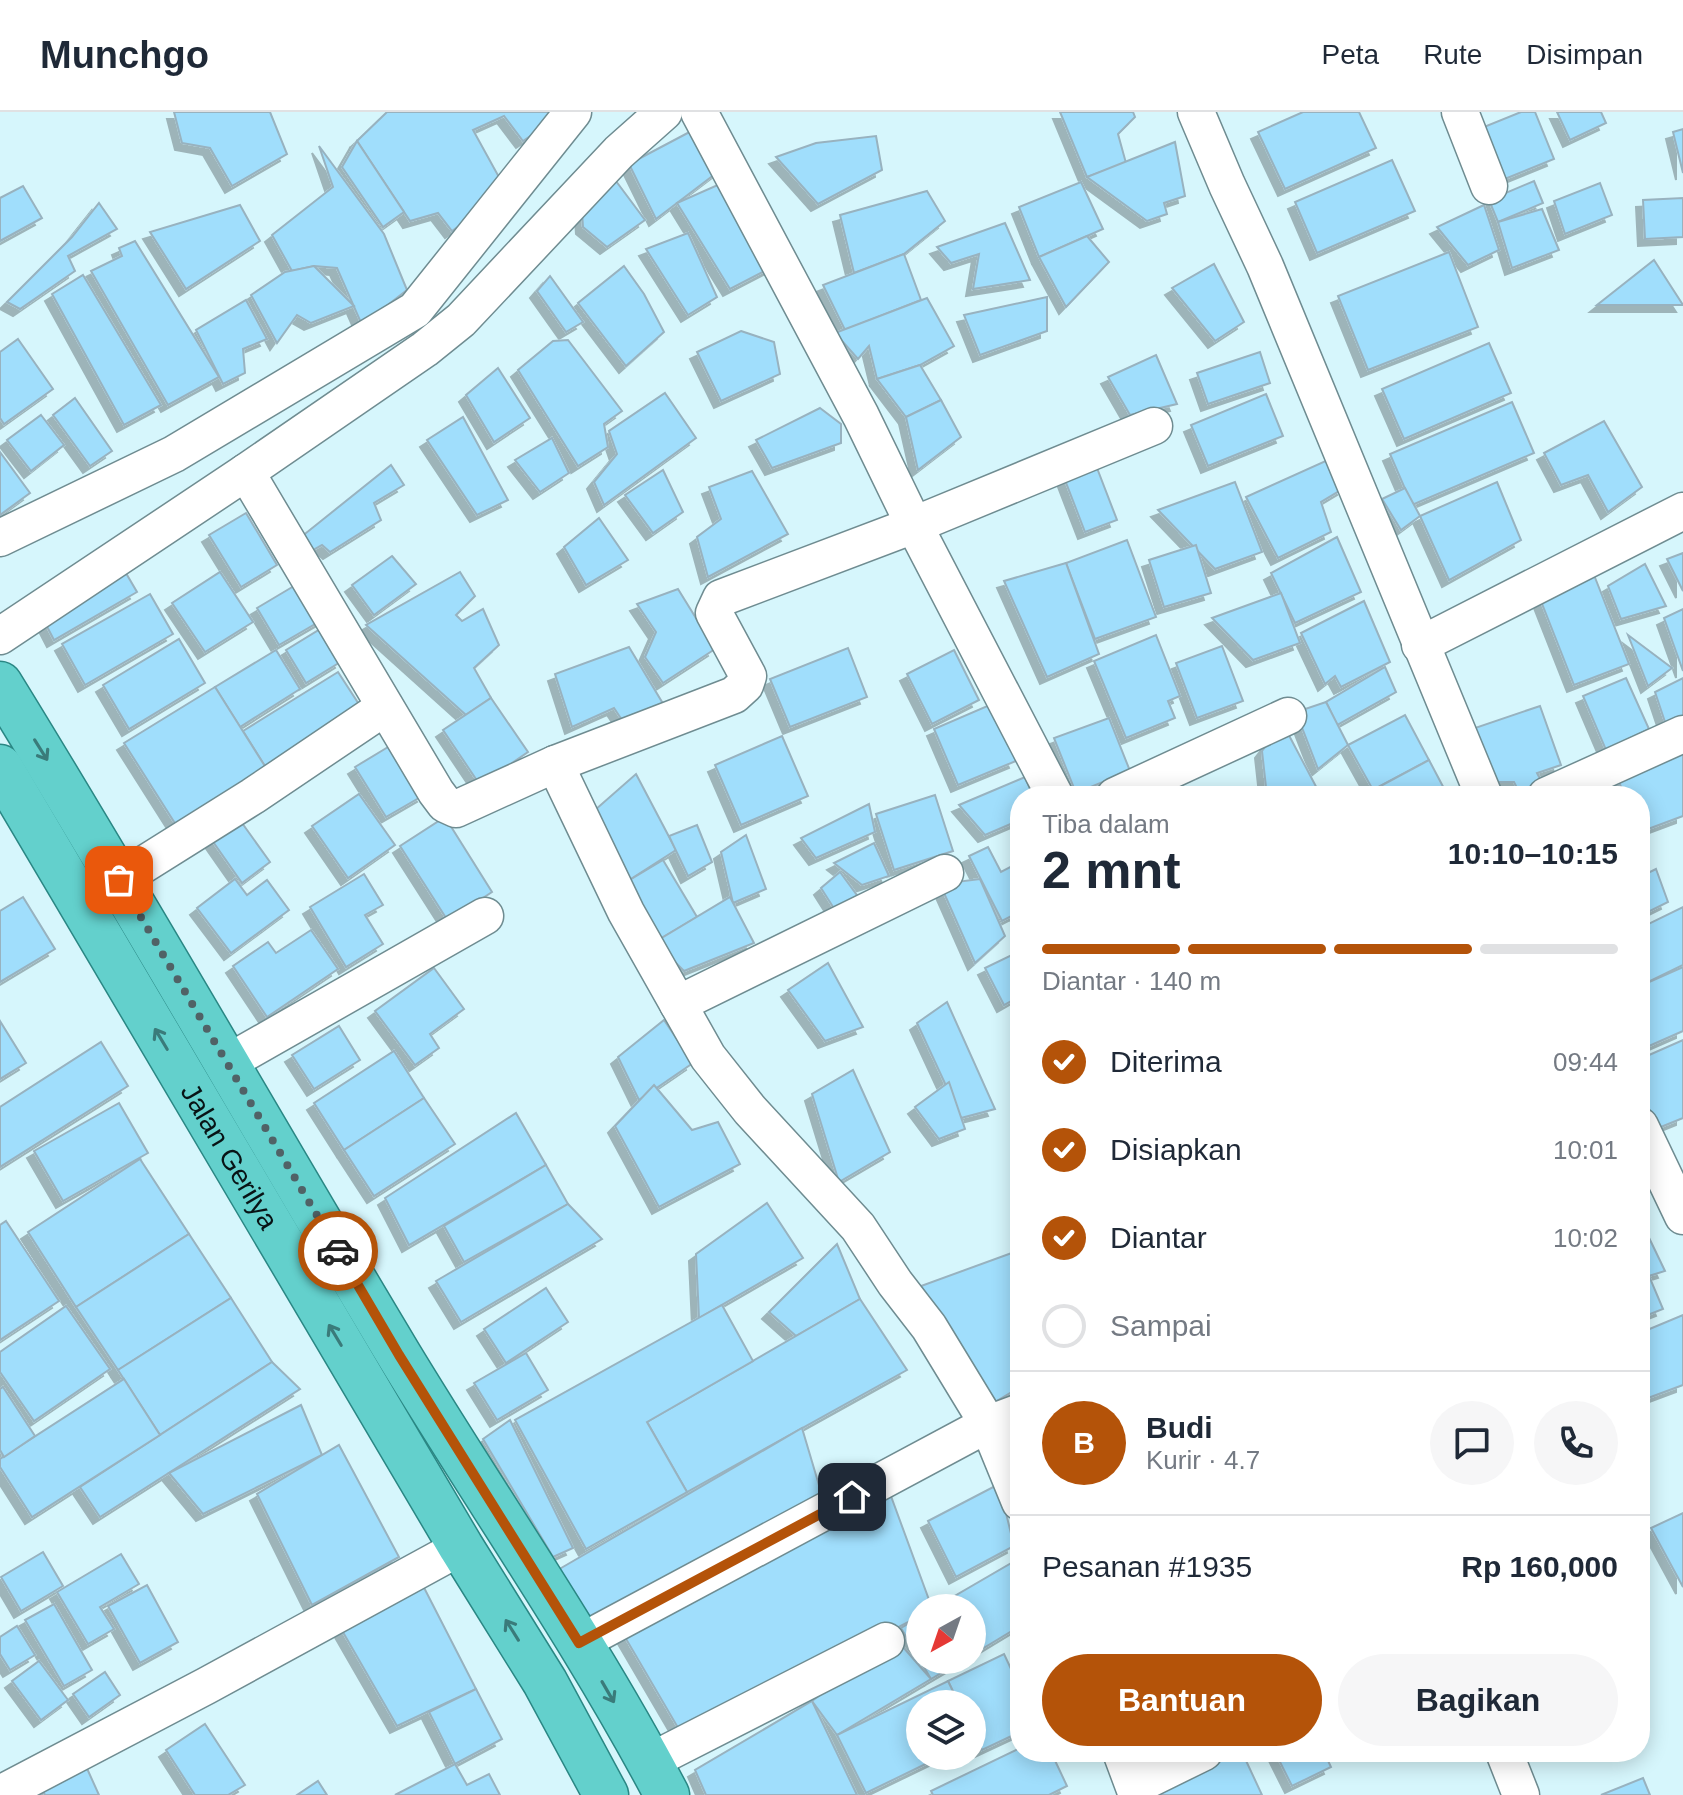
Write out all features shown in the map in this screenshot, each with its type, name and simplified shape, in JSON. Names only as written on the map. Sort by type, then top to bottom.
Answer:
[{"type":"highway","name":"Jalan Gerilya","points":[[0,684],[399,1355],[579,1643],[658,1779]]},
{"type":"highway","name":"Jalan Gerilya","points":[[0,767],[461,1547],[545,1682],[606,1795]]},
{"type":"highway","points":[[363,1381],[399,1355]]},
{"type":"street","points":[[0,538],[174,454],[415,310],[573,112]]},
{"type":"street","points":[[0,636],[425,349],[461,320],[619,152],[664,112]]},
{"type":"street","points":[[699,112],[861,416],[1050,786]]},
{"type":"street","points":[[1196,112],[1263,261],[1480,786]]},
{"type":"street","points":[[1460,112],[1489,186]]},
{"type":"street","points":[[246,472],[436,792],[445,804],[456,809],[555,764],[734,695],[745,685],[748,676],[714,613],[721,598],[914,525],[1154,426]]},
{"type":"street","points":[[1420,645],[1683,511]]},
{"type":"street","points":[[119,880],[253,796],[385,707]]},
{"type":"street","points":[[1137,786],[1288,716]]},
{"type":"street","points":[[1568,786],[1683,734]]},
{"type":"street","points":[[555,764],[626,912],[708,1057],[750,1110],[858,1227],[895,1283],[1004,1418],[1010,1450]]},
{"type":"street","points":[[678,1004],[945,873]]},
{"type":"street","points":[[227,1063],[485,916]]},
{"type":"street","points":[[1650,1147],[1683,1216]]},
{"type":"street","points":[[579,1643],[1004,1418]]},
{"type":"street","points":[[0,1794],[461,1547]]},
{"type":"street","points":[[658,1779],[886,1641]]},
{"type":"street","points":[[1125,1762],[1136,1790],[1186,1762]]},
{"type":"street","points":[[1508,1762],[1521,1795]]},
{"type":"building","points":[[174,112],[270,112],[287,154],[232,186],[210,148],[182,143]]},
{"type":"building","points":[[387,112],[557,112],[560,116],[523,141],[504,116],[473,130],[505,188],[452,231],[438,213],[410,221],[357,141]]},
{"type":"building","points":[[1060,112],[1133,112],[1135,117],[1118,134],[1126,163],[1087,177]]},
{"type":"building","points":[[1303,112],[1359,112],[1376,148],[1285,189],[1258,132]]},
{"type":"building","points":[[1521,112],[1535,112],[1554,159],[1495,183],[1474,131]]},
{"type":"building","points":[[1557,112],[1601,112],[1606,123],[1570,140]]},
{"type":"building","points":[[699,127],[719,171],[656,219],[629,164]]},
{"type":"building","points":[[1683,129],[1683,173],[1673,132]]},
{"type":"building","points":[[876,136],[882,170],[818,204],[776,157],[816,143]]},
{"type":"building","points":[[357,141],[404,212],[383,227],[342,167]]},
{"type":"building","points":[[1175,142],[1185,196],[1164,203],[1167,214],[1147,221],[1087,177]]},
{"type":"building","points":[[319,146],[384,234],[407,290],[362,325],[337,268],[314,266],[292,271],[272,235],[333,187]]},
{"type":"building","points":[[1392,160],[1415,211],[1317,253],[1295,202]]},
{"type":"building","points":[[607,169],[645,220],[607,247],[583,227],[581,197]]},
{"type":"building","points":[[729,180],[774,266],[730,289],[677,203]]},
{"type":"building","points":[[1534,181],[1543,203],[1498,222],[1489,200]]},
{"type":"building","points":[[1081,182],[1103,229],[1039,257],[1019,207]]},
{"type":"building","points":[[1600,183],[1612,215],[1565,234],[1554,201]]},
{"type":"building","points":[[23,186],[42,218],[0,241],[0,198]]},
{"type":"building","points":[[927,191],[945,221],[904,254],[854,273],[840,215]]},
{"type":"building","points":[[1683,198],[1683,237],[1645,239],[1643,200]]},
{"type":"building","points":[[99,203],[117,229],[68,256],[75,271],[20,309],[7,302],[72,237]]},
{"type":"building","points":[[240,205],[260,241],[186,289],[150,232]]},
{"type":"building","points":[[1484,205],[1499,250],[1468,265],[1437,227]]},
{"type":"building","points":[[1542,209],[1559,250],[1512,268],[1498,222]]},
{"type":"building","points":[[1005,223],[1030,280],[973,289],[979,254],[951,263],[937,247]]},
{"type":"building","points":[[688,233],[717,297],[688,315],[646,249]]},
{"type":"building","points":[[1087,236],[1109,262],[1066,307],[1039,257]]},
{"type":"building","points":[[135,241],[219,377],[168,405],[91,271],[122,256],[119,248]]},
{"type":"building","points":[[1449,252],[1478,327],[1368,370],[1338,296]]},
{"type":"building","points":[[904,254],[921,300],[845,330],[823,285]]},
{"type":"building","points":[[1654,260],[1683,305],[1597,305]]},
{"type":"building","points":[[1214,264],[1244,322],[1215,341],[1172,288]]},
{"type":"building","points":[[314,266],[354,306],[311,323],[297,315],[277,343],[251,295],[285,272]]},
{"type":"building","points":[[624,266],[644,294],[664,332],[626,366],[578,303]]},
{"type":"building","points":[[83,275],[161,405],[124,425],[52,294]]},
{"type":"building","points":[[550,276],[583,322],[566,332],[537,291]]},
{"type":"building","points":[[1047,297],[1047,331],[980,355],[964,315]]},
{"type":"building","points":[[927,298],[954,346],[920,365],[877,379],[869,346],[858,359],[835,333]]},
{"type":"building","points":[[246,300],[267,339],[243,349],[245,373],[223,384],[196,330]]},
{"type":"building","points":[[741,331],[774,342],[780,374],[721,401],[697,352]]},
{"type":"building","points":[[18,339],[53,389],[4,424],[0,418],[0,352]]},
{"type":"building","points":[[568,340],[622,411],[604,424],[608,447],[578,466],[518,370],[553,341]]},
{"type":"building","points":[[1489,343],[1511,393],[1404,439],[1382,389]]},
{"type":"building","points":[[1260,352],[1270,383],[1208,404],[1197,373]]},
{"type":"building","points":[[1156,355],[1177,404],[1130,415],[1108,377]]},
{"type":"building","points":[[920,365],[941,400],[906,417],[877,379]]},
{"type":"building","points":[[498,368],[530,418],[494,442],[466,395]]},
{"type":"building","points":[[665,393],[696,438],[604,505],[594,482],[617,454],[609,431]]},
{"type":"building","points":[[1266,394],[1283,436],[1208,466],[1191,425]]},
{"type":"building","points":[[75,398],[112,451],[90,466],[53,415]]},
{"type":"building","points":[[941,400],[961,437],[918,470],[906,417]]},
{"type":"building","points":[[1512,402],[1534,453],[1412,505],[1390,454]]},
{"type":"building","points":[[820,408],[841,424],[841,443],[772,468],[756,440]]},
{"type":"building","points":[[41,415],[64,445],[31,471],[7,440]]},
{"type":"building","points":[[463,417],[508,500],[477,515],[427,440]]},
{"type":"building","points":[[1604,421],[1642,487],[1608,512],[1588,475],[1561,485],[1544,453]]},
{"type":"building","points":[[552,438],[569,473],[540,492],[515,460]]},
{"type":"building","points":[[0,452],[30,493],[0,515]]},
{"type":"building","points":[[1092,455],[1117,520],[1085,532],[1060,467]]},
{"type":"building","points":[[1330,459],[1344,488],[1321,502],[1331,532],[1278,558],[1246,497]]},
{"type":"building","points":[[391,465],[404,485],[374,503],[381,520],[330,552],[322,545],[313,550],[301,537]]},
{"type":"building","points":[[663,470],[683,512],[653,533],[625,495]]},
{"type":"building","points":[[752,471],[788,534],[708,577],[697,537],[721,519],[709,487]]},
{"type":"building","points":[[1235,482],[1262,552],[1215,569],[1158,510]]},
{"type":"building","points":[[1497,482],[1521,540],[1449,580],[1420,516]]},
{"type":"building","points":[[1405,488],[1420,516],[1401,530],[1382,499]]},
{"type":"building","points":[[246,513],[277,565],[241,587],[209,535]]},
{"type":"building","points":[[599,518],[628,560],[586,585],[564,547]]},
{"type":"building","points":[[1337,537],[1361,592],[1295,623],[1271,573]]},
{"type":"building","points":[[1127,540],[1156,617],[1095,639],[1066,563]]},
{"type":"building","points":[[1196,545],[1211,593],[1164,607],[1149,560]]},
{"type":"building","points":[[1683,553],[1683,591],[1667,559]]},
{"type":"building","points":[[392,556],[416,584],[374,615],[352,585]]},
{"type":"building","points":[[1066,563],[1099,654],[1047,677],[1004,581]]},
{"type":"building","points":[[1645,564],[1666,606],[1621,619],[1608,586]]},
{"type":"building","points":[[123,568],[137,592],[54,640],[41,615]]},
{"type":"building","points":[[220,572],[253,622],[205,652],[172,603]]},
{"type":"building","points":[[460,572],[475,596],[456,615],[462,621],[483,609],[499,645],[474,668],[491,698],[466,715],[366,625]]},
{"type":"building","points":[[1594,575],[1629,664],[1574,685],[1539,596]]},
{"type":"building","points":[[299,583],[322,620],[279,645],[257,608]]},
{"type":"building","points":[[678,589],[715,649],[663,683],[645,657],[656,632],[637,604]]},
{"type":"building","points":[[1281,593],[1300,643],[1253,660],[1212,618]]},
{"type":"building","points":[[150,594],[173,634],[85,685],[62,644]]},
{"type":"building","points":[[1364,601],[1390,662],[1341,687],[1335,676],[1325,684],[1301,633]]},
{"type":"building","points":[[1683,609],[1683,671],[1664,618]]},
{"type":"building","points":[[322,628],[342,661],[306,683],[286,650]]},
{"type":"building","points":[[1156,635],[1180,696],[1168,701],[1175,718],[1126,738],[1094,661]]},
{"type":"building","points":[[1628,635],[1672,668],[1648,686]]},
{"type":"building","points":[[179,639],[205,683],[129,729],[103,685]]},
{"type":"building","points":[[1222,646],[1243,701],[1197,718],[1176,663]]},
{"type":"building","points":[[629,647],[665,707],[628,729],[614,708],[572,727],[555,674]]},
{"type":"building","points":[[848,648],[867,697],[790,727],[770,679]]},
{"type":"building","points":[[276,650],[300,689],[240,727],[215,687]]},
{"type":"building","points":[[954,650],[979,700],[932,724],[907,674]]},
{"type":"building","points":[[1385,667],[1396,692],[1337,725],[1326,702]]},
{"type":"building","points":[[338,672],[364,712],[268,771],[243,731]]},
{"type":"building","points":[[1626,678],[1649,729],[1606,750],[1583,696]]},
{"type":"building","points":[[1683,678],[1683,721],[1667,728],[1655,692]]},
{"type":"building","points":[[215,687],[268,771],[178,828],[124,743]]},
{"type":"building","points":[[491,698],[528,752],[480,785],[443,730]]},
{"type":"building","points":[[1326,702],[1348,745],[1318,769],[1296,712]]},
{"type":"building","points":[[992,704],[1016,761],[958,785],[934,729]]},
{"type":"building","points":[[1540,706],[1561,765],[1537,773],[1544,786],[1493,782],[1472,729]]},
{"type":"building","points":[[1405,715],[1429,760],[1380,786],[1371,786],[1348,745]]},
{"type":"building","points":[[1109,718],[1130,771],[1093,786],[1073,786],[1054,738]]},
{"type":"building","points":[[1283,724],[1316,786],[1266,786],[1262,751]]},
{"type":"building","points":[[782,736],[808,796],[741,825],[715,765]]},
{"type":"building","points":[[393,744],[424,795],[386,817],[355,767]]},
{"type":"building","points":[[1683,751],[1683,816],[1650,828],[1650,786],[1621,786],[1618,780]]},
{"type":"building","points":[[1429,760],[1443,786],[1380,786]]},
{"type":"building","points":[[636,774],[676,850],[623,884],[595,810]]},
{"type":"building","points":[[1025,777],[1029,786],[1010,786],[1010,824],[985,835],[959,805]]},
{"type":"building","points":[[359,794],[395,845],[348,878],[312,826]]},
{"type":"building","points":[[935,795],[953,851],[894,870],[876,814]]},
{"type":"building","points":[[869,804],[875,832],[816,858],[801,838]]},
{"type":"building","points":[[237,816],[270,862],[242,883],[209,836]]},
{"type":"building","points":[[445,817],[492,892],[448,921],[400,846]]},
{"type":"building","points":[[697,825],[712,862],[688,876],[669,836]]},
{"type":"building","points":[[746,835],[766,889],[733,903],[721,852]]},
{"type":"building","points":[[874,843],[889,876],[862,885],[834,863]]},
{"type":"building","points":[[988,847],[1001,872],[1010,867],[1010,917],[1002,921],[969,856]]},
{"type":"building","points":[[663,860],[697,917],[655,942],[623,884]]},
{"type":"building","points":[[1656,869],[1668,902],[1650,911],[1650,872]]},
{"type":"building","points":[[840,872],[859,898],[835,910],[821,888]]},
{"type":"building","points":[[364,874],[383,905],[365,915],[383,944],[346,967],[310,907]]},
{"type":"building","points":[[235,879],[247,895],[267,880],[289,910],[231,953],[197,908]]},
{"type":"building","points":[[980,879],[1005,936],[975,963],[940,884]]},
{"type":"building","points":[[23,897],[55,949],[0,982],[0,911]]},
{"type":"building","points":[[730,897],[754,943],[684,971],[655,942]]},
{"type":"building","points":[[1683,907],[1683,965],[1650,981],[1650,923]]},
{"type":"building","points":[[311,930],[338,969],[267,1017],[233,966],[268,942],[276,953]]},
{"type":"building","points":[[1010,956],[1010,1002],[1004,1005],[985,968]]},
{"type":"building","points":[[828,963],[863,1027],[825,1041],[788,990]]},
{"type":"building","points":[[1683,967],[1683,1031],[1650,1046],[1650,982]]},
{"type":"building","points":[[434,968],[464,1009],[430,1034],[439,1048],[415,1065],[375,1011]]},
{"type":"building","points":[[947,1002],[995,1109],[961,1118],[917,1023]]},
{"type":"building","points":[[664,1020],[693,1063],[639,1100],[618,1057]]},
{"type":"building","points":[[0,1021],[26,1063],[0,1079]]},
{"type":"building","points":[[339,1026],[360,1060],[314,1089],[292,1055]]},
{"type":"building","points":[[1683,1040],[1683,1118],[1656,1129],[1650,1113],[1650,1055]]},
{"type":"building","points":[[101,1042],[128,1086],[0,1167],[0,1107]]},
{"type":"building","points":[[394,1051],[424,1098],[344,1150],[314,1103]]},
{"type":"building","points":[[853,1070],[890,1152],[839,1182],[812,1094]]},
{"type":"building","points":[[949,1082],[965,1129],[939,1139],[915,1107]]},
{"type":"building","points":[[654,1085],[692,1130],[718,1122],[740,1164],[659,1207],[615,1126]]},
{"type":"building","points":[[424,1098],[455,1144],[374,1196],[344,1150]]},
{"type":"building","points":[[119,1103],[148,1153],[63,1201],[34,1151]]},
{"type":"building","points":[[516,1113],[546,1165],[409,1245],[385,1198]]},
{"type":"building","points":[[140,1159],[189,1234],[76,1307],[28,1232]]},
{"type":"building","points":[[546,1165],[568,1204],[464,1262],[444,1226]]},
{"type":"building","points":[[767,1203],[803,1258],[699,1318],[696,1254]]},
{"type":"building","points":[[568,1204],[602,1239],[461,1322],[436,1281]]},
{"type":"building","points":[[6,1221],[59,1301],[0,1340],[0,1225]]},
{"type":"building","points":[[189,1234],[231,1298],[118,1370],[76,1307]]},
{"type":"building","points":[[1650,1240],[1665,1271],[1650,1276]]},
{"type":"building","points":[[837,1244],[860,1299],[796,1336],[769,1312]]},
{"type":"building","points":[[1010,1254],[1010,1393],[995,1402],[921,1286]]},
{"type":"building","points":[[1650,1278],[1663,1309],[1650,1314]]},
{"type":"building","points":[[546,1288],[568,1322],[506,1363],[484,1329]]},
{"type":"building","points":[[231,1298],[272,1362],[160,1435],[118,1370]]},
{"type":"building","points":[[860,1299],[907,1370],[687,1492],[647,1422]]},
{"type":"building","points":[[722,1305],[753,1361],[647,1422],[687,1492],[586,1549],[515,1420]]},
{"type":"building","points":[[66,1306],[110,1369],[34,1421],[0,1372],[0,1352]]},
{"type":"building","points":[[1683,1315],[1683,1385],[1650,1397],[1650,1329]]},
{"type":"building","points":[[526,1353],[548,1390],[497,1420],[474,1383]]},
{"type":"building","points":[[272,1362],[300,1389],[100,1517],[80,1487]]},
{"type":"building","points":[[124,1379],[160,1435],[32,1517],[0,1467],[0,1459]]},
{"type":"building","points":[[3,1387],[35,1436],[4,1457],[0,1450],[0,1389]]},
{"type":"building","points":[[301,1405],[322,1455],[203,1514],[169,1473]]},
{"type":"building","points":[[510,1420],[573,1548],[553,1557],[483,1439]]},
{"type":"building","points":[[802,1428],[824,1502],[588,1628],[556,1571]]},
{"type":"building","points":[[339,1445],[399,1557],[312,1605],[257,1494]]},
{"type":"building","points":[[999,1484],[1010,1529],[1010,1548],[956,1577],[928,1521]]},
{"type":"building","points":[[888,1488],[927,1594],[906,1594],[906,1623],[684,1738],[622,1632]]},
{"type":"building","points":[[1683,1513],[1683,1587],[1651,1528]]},
{"type":"building","points":[[43,1552],[63,1586],[21,1611],[1,1577]]},
{"type":"building","points":[[121,1554],[139,1584],[100,1607],[114,1629],[88,1644],[57,1592]]},
{"type":"building","points":[[1010,1564],[1010,1632],[986,1647],[986,1594],[958,1594]]},
{"type":"building","points":[[417,1574],[476,1689],[397,1726],[340,1627]]},
{"type":"building","points":[[147,1585],[178,1642],[140,1663],[108,1606]]},
{"type":"building","points":[[54,1604],[92,1670],[64,1686],[25,1620]]},
{"type":"building","points":[[17,1626],[35,1655],[10,1670],[0,1654],[0,1637]]},
{"type":"building","points":[[896,1639],[906,1650],[906,1674],[927,1674],[931,1679],[913,1690],[906,1690],[906,1694],[837,1735],[812,1701]]},
{"type":"building","points":[[1004,1654],[1010,1667],[1010,1737],[986,1748],[986,1690],[952,1690],[948,1681],[963,1674],[986,1674],[986,1663]]},
{"type":"building","points":[[39,1661],[68,1700],[41,1720],[12,1681]]},
{"type":"building","points":[[105,1672],[120,1695],[89,1717],[73,1694]]},
{"type":"building","points":[[948,1681],[952,1690],[930,1690]]},
{"type":"building","points":[[476,1689],[502,1739],[455,1764],[429,1712]]},
{"type":"building","points":[[812,1701],[857,1795],[706,1795],[695,1770]]},
{"type":"building","points":[[906,1701],[906,1770],[913,1770],[866,1793],[837,1735]]},
{"type":"building","points":[[205,1724],[245,1785],[228,1795],[195,1795],[166,1750]]},
{"type":"building","points":[[1010,1753],[1010,1762],[1056,1762],[1067,1786],[1049,1795],[933,1795],[931,1791],[974,1770],[986,1770],[986,1764]]},
{"type":"building","points":[[1203,1762],[1247,1762],[1262,1795],[1146,1795],[1144,1789]]},
{"type":"building","points":[[1280,1762],[1329,1762],[1331,1767],[1292,1786]]},
{"type":"building","points":[[85,1764],[99,1795],[45,1795],[40,1785]]},
{"type":"building","points":[[455,1764],[467,1785],[489,1774],[500,1795],[395,1795]]},
{"type":"building","points":[[1643,1778],[1650,1795],[1601,1795]]},
{"type":"building","points":[[318,1781],[327,1795],[297,1795]]},
{"type":"way so far","points":[[119,880],[338,1251]]},
{"type":"route","points":[[338,1251],[399,1355],[579,1643],[852,1497]]}]
